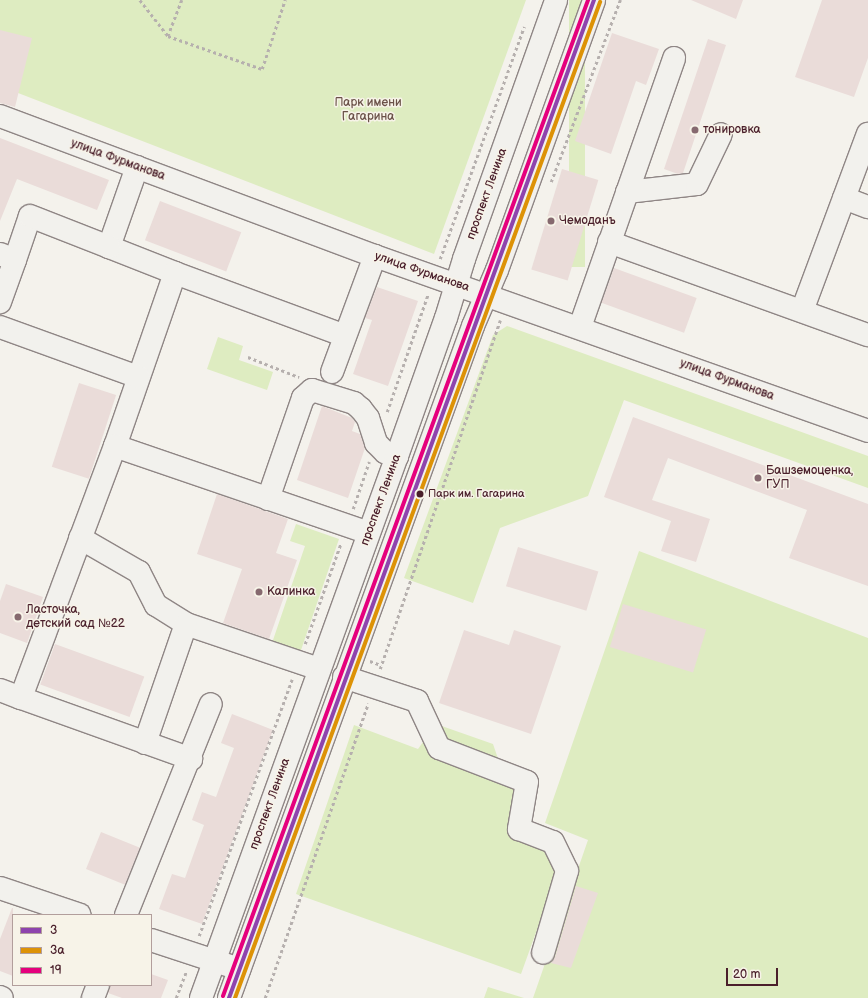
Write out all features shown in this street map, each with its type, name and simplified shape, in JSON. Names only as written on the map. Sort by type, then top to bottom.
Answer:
[{"type":"main road","name":"проспект Ленина","points":[[201,998],[319,669],[398,456],[457,285],[464,259],[556,0]]},
{"type":"main road","points":[[229,998],[344,677],[473,326],[496,298],[594,0]]},
{"type":"main road","points":[[580,328],[674,58]]},
{"type":"main road","name":"улица Фурманова","points":[[0,116],[375,256],[868,431]]},
{"type":"main road","points":[[627,192],[697,184],[721,134]]},
{"type":"main road","points":[[802,311],[868,134]]},
{"type":"main road","points":[[109,247],[137,168]]},
{"type":"main road","points":[[844,198],[868,207]]},
{"type":"main road","points":[[0,302],[7,257],[30,216],[175,273],[345,336]]},
{"type":"main road","points":[[609,242],[868,335]]},
{"type":"main road","points":[[332,372],[375,256]]},
{"type":"main road","points":[[21,698],[114,446],[175,273]]},
{"type":"main road","points":[[0,327],[138,377]]},
{"type":"main road","points":[[268,499],[303,398],[308,391],[317,390],[354,403],[368,418],[376,443],[385,452],[398,456]]},
{"type":"main road","points":[[114,446],[369,533]]},
{"type":"main road","points":[[80,538],[139,572],[156,605],[186,624],[319,669]]},
{"type":"main road","points":[[145,743],[186,624]]},
{"type":"main road","points":[[344,677],[417,701],[439,748],[527,782],[519,829],[553,842],[567,871],[543,953]]},
{"type":"main road","points":[[0,690],[191,759]]},
{"type":"main road","points":[[126,914],[191,759],[211,704]]},
{"type":"main road","points":[[0,888],[77,914]]},
{"type":"main road","points":[[152,940],[239,969]]},
{"type":"main road","points":[[93,998],[98,986]]},
{"type":"path","points":[[140,0],[168,36],[262,69],[286,0]]},
{"type":"path","points":[[168,36],[182,0]]},
{"type":"path","points":[[548,190],[620,0]]},
{"type":"path","points":[[176,998],[347,526],[434,277],[526,22]]},
{"type":"path","points":[[265,998],[374,687],[496,298]]},
{"type":"path","points":[[248,357],[295,373],[308,391]]},
{"type":"green space","name":"Парк имени Гагарина","points":[[0,0],[526,0],[434,254],[0,86]]},
{"type":"green space","points":[[569,0],[585,0],[585,267],[569,267]]},
{"type":"green space","points":[[507,326],[868,456],[868,488],[624,400],[588,496],[500,528],[473,603],[404,578],[493,335]]},
{"type":"green space","points":[[218,337],[243,346],[239,360],[273,372],[267,390],[207,369]]},
{"type":"green space","points":[[296,524],[339,539],[300,653],[272,643],[305,546],[290,541]]},
{"type":"green space","points":[[639,551],[868,638],[868,998],[533,998],[588,840],[545,823]]},
{"type":"green space","points":[[436,724],[493,744],[505,779],[535,791],[526,830],[565,852],[521,974],[296,894],[354,725],[418,749]]},
{"type":"green space","points":[[488,987],[524,998],[484,998]]},
{"type":"building","points":[[691,0],[743,0],[736,19]]},
{"type":"building","points":[[822,0],[868,0],[868,58],[854,97],[795,77]]},
{"type":"building","points":[[0,30],[32,38],[15,107],[0,103]]},
{"type":"building","points":[[612,33],[659,49],[646,85],[636,81],[611,154],[575,141]]},
{"type":"building","points":[[708,39],[726,45],[683,173],[678,174],[664,169]]},
{"type":"building","points":[[0,138],[109,180],[97,210],[17,179],[0,221]]},
{"type":"building","points":[[562,169],[598,180],[568,281],[531,269]]},
{"type":"building","points":[[160,201],[241,232],[226,271],[145,240]]},
{"type":"building","points":[[614,268],[697,298],[684,333],[601,303]]},
{"type":"building","points":[[377,287],[418,301],[388,386],[353,374],[372,320],[365,318]]},
{"type":"building","points":[[79,383],[116,395],[89,479],[52,467]]},
{"type":"building","points":[[322,406],[352,418],[355,422],[352,431],[360,434],[365,448],[348,498],[297,480]]},
{"type":"building","name":"Башземоценка, ГУП","points":[[633,417],[868,504],[868,586],[789,558],[807,510],[668,458],[652,500],[710,519],[696,562],[661,551],[671,521],[604,497]]},
{"type":"building","points":[[217,494],[288,519],[276,553],[297,560],[269,639],[223,623],[242,569],[197,554]]},
{"type":"building","points":[[518,547],[598,572],[586,611],[506,586]]},
{"type":"building","name":"Ласточка, детский сад №22","points":[[6,584],[43,597],[27,643],[0,633],[0,601]]},
{"type":"building","points":[[623,604],[706,629],[693,672],[610,647]]},
{"type":"building","points":[[464,630],[509,645],[514,630],[561,646],[531,734],[439,703]]},
{"type":"building","points":[[55,644],[144,676],[130,717],[40,684]]},
{"type":"building","points":[[232,714],[273,730],[202,924],[159,909],[172,874],[185,878],[204,825],[192,820],[202,792],[216,797],[234,748],[221,743]]},
{"type":"building","points":[[101,832],[140,848],[125,885],[86,869]]},
{"type":"building","points":[[576,886],[598,893],[571,968],[551,963],[555,957]]},
{"type":"building","points":[[13,908],[12,976],[0,971],[0,939]]},
{"type":"building","points":[[152,974],[168,980],[161,998],[122,998],[108,993],[110,986],[152,986]]},
{"type":"transit line","name":"19","points":[[223,996],[588,0]]},
{"type":"transit line","name":"3","points":[[229,998],[594,0]]},
{"type":"transit line","name":"3а","points":[[235,998],[600,2]]},
{"type":"place","name":"тонировка","points":[[695,130]]},
{"type":"place","name":"Чемоданъ","points":[[551,221]]},
{"type":"place","name":"Башземоценка, ГУП","points":[[758,478]]},
{"type":"place","name":"Парк им. Гагарина","points":[[420,494]]},
{"type":"place","name":"Калинка","points":[[259,592]]},
{"type":"place","name":"Ласточка, детский сад №22","points":[[18,617]]}]
